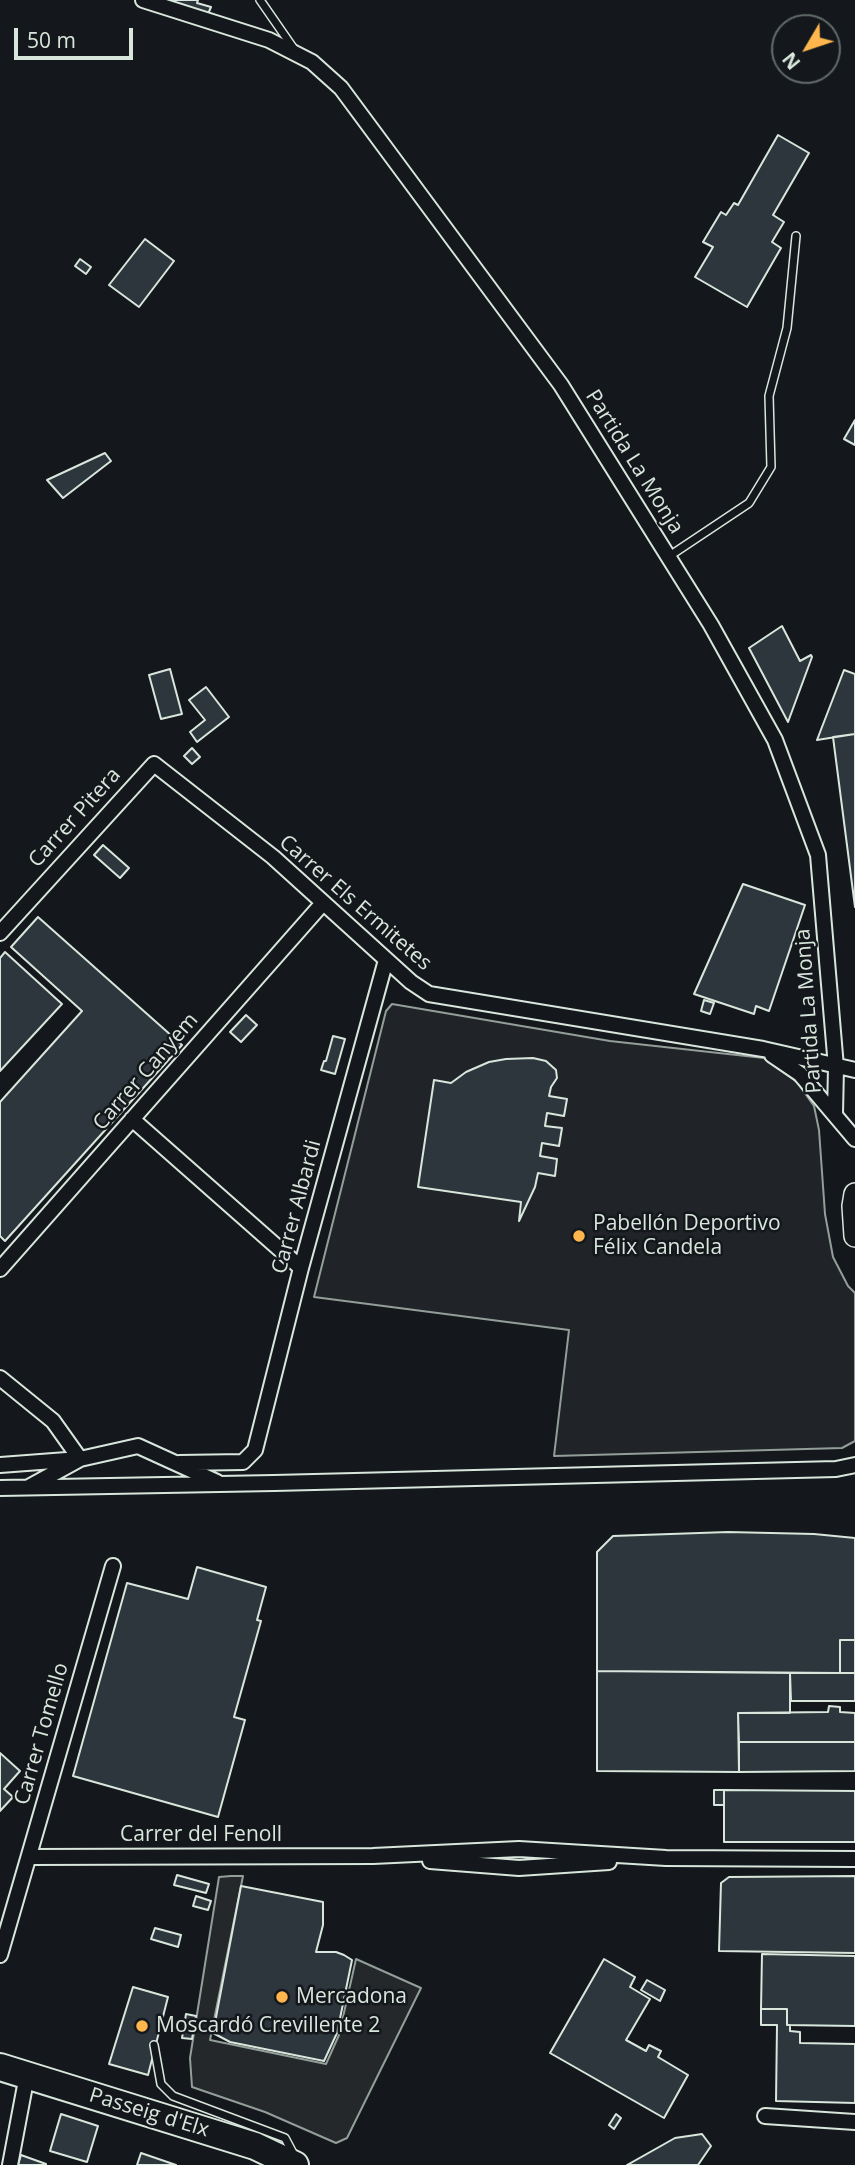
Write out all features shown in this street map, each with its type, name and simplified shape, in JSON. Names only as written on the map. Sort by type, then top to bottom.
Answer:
[{"type":"highway","name":"Passeig d'Elx","points":[[0,2067],[255,2146],[297,2165]]},
{"type":"street","name":"Partida La Monja","points":[[143,0],[269,40],[312,62],[341,88],[561,385],[711,625],[775,740],[818,855],[836,1067],[835,1114]]},
{"type":"street","name":"Carrer Els Ermitetes","points":[[154,764],[273,858],[411,982],[429,994],[763,1049],[855,1070]]},
{"type":"street","name":"Carrer Pitera","points":[[0,933],[154,764]]},
{"type":"street","name":"Carrer Canyem","points":[[0,1269],[5,1252],[132,1119],[323,903]]},
{"type":"street","name":"Carrer Albardi","points":[[179,1463],[243,1462],[256,1450],[301,1268],[386,960]]},
{"type":"street","name":"Carrer Els Ermitetes","points":[[763,1049],[800,1074],[855,1139]]},
{"type":"street","points":[[132,1119],[301,1268]]},
{"type":"street","points":[[855,1194],[855,1236]]},
{"type":"street","points":[[0,1378],[53,1421],[80,1459]]},
{"type":"street","points":[[0,1465],[80,1459],[138,1447],[221,1484]]},
{"type":"street","points":[[27,1488],[80,1459]]},
{"type":"street","points":[[0,1488],[836,1469],[855,1465]]},
{"type":"street","points":[[836,1469],[855,1473]]},
{"type":"street","name":"Carrer Tomello","points":[[0,1955],[113,1566]]},
{"type":"street","name":"Carrer del Fenoll","points":[[29,1857],[373,1856],[519,1868],[666,1858],[855,1859]]},
{"type":"street","points":[[10,2165],[27,2074]]},
{"type":"street","points":[[765,2116],[855,2122]]},
{"type":"lane","points":[[260,0],[299,55]]},
{"type":"lane","points":[[668,557],[749,503],[771,467],[769,396],[787,328],[796,236]]},
{"type":"lane","points":[[154,2045],[161,2084],[173,2096],[285,2138],[297,2165]]},
{"type":"shaded area","name":"Pabellón Deportivo Félix Candela","points":[[392,1004],[610,1041],[764,1058],[797,1082],[814,1106],[819,1130],[825,1214],[833,1257],[848,1286],[855,1293],[855,1441],[842,1448],[554,1456],[569,1330],[314,1297],[386,1011]]},
{"type":"shaded area","points":[[243,1876],[210,2040],[326,2064],[339,2035],[356,1959],[421,1988],[347,2138],[336,2143],[265,2112],[192,2087],[190,2058],[219,1877]]},
{"type":"building","points":[[166,0],[198,0],[197,3],[211,7],[208,14]]},
{"type":"building","points":[[778,135],[809,153],[773,215],[784,222],[772,242],[781,248],[747,307],[695,277],[713,247],[703,242],[721,212],[726,215],[734,203],[738,205]]},
{"type":"building","points":[[145,239],[174,261],[139,307],[109,285]]},
{"type":"building","points":[[80,259],[91,267],[86,274],[75,266]]},
{"type":"building","points":[[855,420],[855,445],[844,439]]},
{"type":"building","points":[[105,453],[111,461],[63,498],[47,480]]},
{"type":"building","points":[[782,626],[800,661],[811,655],[812,657],[788,722],[749,648]]},
{"type":"building","points":[[170,669],[182,714],[161,719],[149,675]]},
{"type":"building","points":[[844,670],[855,674],[855,734],[817,740]]},
{"type":"building","points":[[206,687],[229,717],[197,742],[190,732],[205,720],[189,700]]},
{"type":"building","points":[[855,734],[855,907],[833,737]]},
{"type":"building","points":[[192,748],[200,757],[192,764],[184,756]]},
{"type":"building","points":[[103,845],[129,868],[120,878],[94,855]]},
{"type":"building","points":[[743,884],[805,905],[769,1011],[756,1006],[754,1014],[694,994]]},
{"type":"building","points":[[38,917],[182,1045],[5,1241],[0,1236],[0,1102],[82,1011],[11,947]]},
{"type":"building","points":[[5,952],[62,1004],[0,1071],[0,958]]},
{"type":"building","points":[[704,1000],[714,1003],[710,1014],[701,1011]]},
{"type":"building","points":[[246,1015],[257,1025],[241,1042],[230,1032]]},
{"type":"building","points":[[333,1036],[345,1039],[335,1074],[321,1070]]},
{"type":"building","points":[[533,1058],[546,1061],[556,1070],[557,1078],[549,1096],[567,1099],[564,1116],[547,1113],[545,1126],[562,1128],[559,1146],[542,1143],[540,1156],[557,1159],[555,1176],[538,1173],[535,1187],[519,1221],[521,1202],[418,1187],[434,1080],[451,1083],[466,1072],[489,1062]]},
{"type":"building","points":[[728,1532],[855,1538],[855,1640],[840,1640],[840,1673],[597,1671],[597,1552],[613,1536]]},
{"type":"building","points":[[197,1567],[266,1587],[257,1620],[261,1621],[234,1717],[245,1720],[218,1817],[73,1776],[127,1583],[188,1599]]},
{"type":"building","points":[[840,1640],[855,1640],[855,1673],[840,1673]]},
{"type":"building","points":[[597,1671],[790,1673],[790,1713],[738,1713],[739,1772],[597,1771]]},
{"type":"building","points":[[790,1673],[855,1673],[855,1701],[791,1701]]},
{"type":"building","points":[[829,1706],[840,1707],[840,1712],[855,1713],[855,1742],[739,1742],[738,1713],[828,1712]]},
{"type":"building","points":[[739,1742],[855,1742],[855,1771],[739,1772]]},
{"type":"building","points":[[0,1753],[20,1771],[4,1789],[13,1797],[0,1811]]},
{"type":"building","points":[[714,1790],[724,1790],[724,1805],[714,1805]]},
{"type":"building","points":[[724,1790],[855,1791],[855,1842],[724,1842]]},
{"type":"building","points":[[177,1875],[209,1884],[206,1893],[174,1885]]},
{"type":"building","points":[[855,1876],[855,1953],[719,1951],[721,1883],[729,1877]]},
{"type":"building","name":"Mercadona","points":[[241,1886],[323,1902],[323,1925],[316,1952],[336,1952],[352,1960],[337,2033],[324,2061],[230,2042],[213,2033]]},
{"type":"building","points":[[196,1896],[211,1901],[208,1910],[193,1906]]},
{"type":"building","points":[[155,1928],[181,1935],[178,1947],[151,1939]]},
{"type":"building","points":[[762,1954],[855,1956],[855,2026],[787,2025],[787,2009],[761,2009]]},
{"type":"building","points":[[604,1959],[635,1977],[630,1987],[650,1999],[626,2040],[646,2051],[649,2045],[661,2051],[658,2057],[688,2075],[664,2118],[550,2053]]},
{"type":"building","points":[[647,1980],[665,1990],[660,2001],[641,1990]]},
{"type":"building","points":[[133,1987],[168,1997],[148,2075],[109,2064]]},
{"type":"building","points":[[761,2009],[787,2009],[787,2025],[790,2025],[790,2031],[800,2032],[800,2043],[855,2044],[855,2103],[776,2101],[777,2025],[761,2025]]},
{"type":"building","points":[[186,2014],[196,2016],[192,2039],[182,2038]]},
{"type":"building","points":[[61,2114],[98,2126],[87,2162],[50,2151]]},
{"type":"building","points":[[616,2114],[621,2118],[614,2129],[609,2125]]},
{"type":"building","points":[[702,2134],[711,2146],[698,2165],[627,2165],[675,2138]]},
{"type":"building","points":[[141,2153],[176,2165],[137,2165]]},
{"type":"building","points":[[21,2155],[46,2164],[46,2165],[18,2165]]},
{"type":"place","name":"Pabellón Deportivo Félix Candela","points":[[579,1236]]},
{"type":"place","name":"Mercadona","points":[[282,1997]]},
{"type":"place","name":"Moscardó Crevillente 2","points":[[142,2026]]}]
